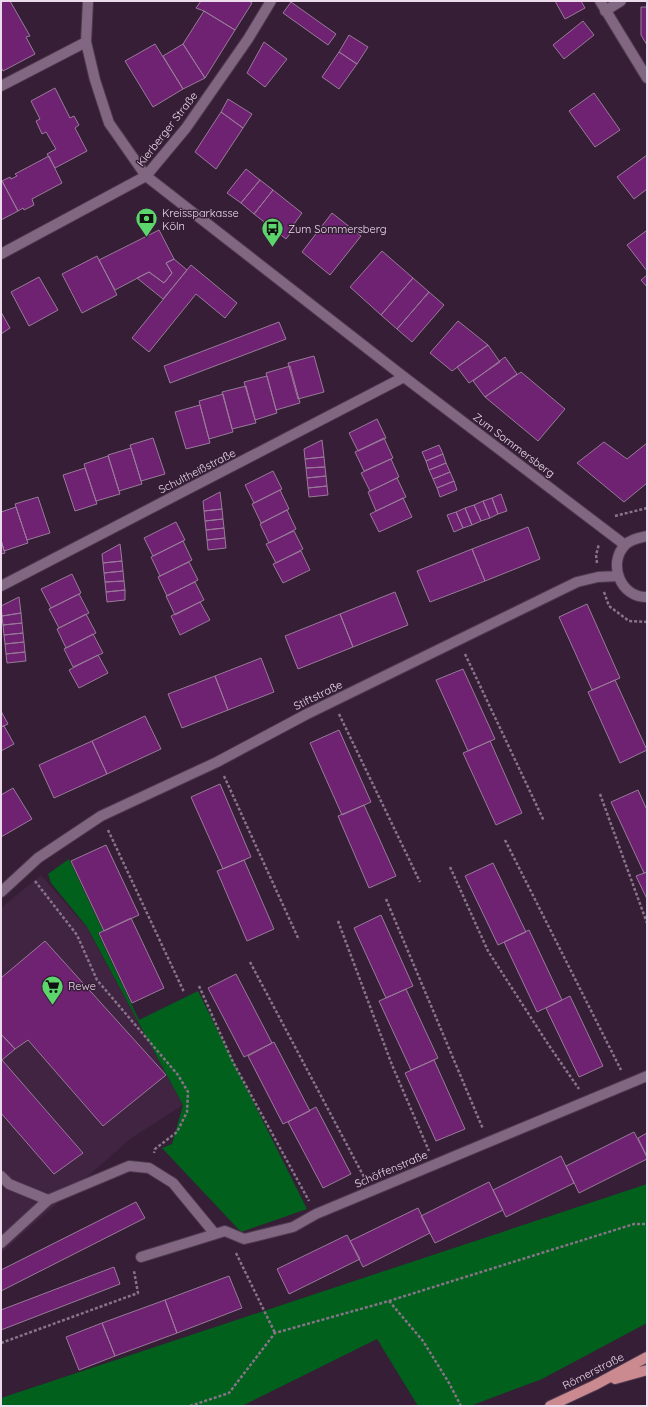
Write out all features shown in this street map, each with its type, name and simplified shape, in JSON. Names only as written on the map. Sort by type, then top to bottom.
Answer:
[{"type":"main road","name":"Römerstraße","points":[[550,1406],[596,1385],[647,1357]]},
{"type":"main road","points":[[596,1385],[647,1370]]},
{"type":"street","name":"Zum Sommersberg","points":[[88,1],[86,42],[95,80],[109,124],[146,176],[404,377],[625,545]]},
{"type":"street","name":"Kierberger Straße","points":[[1,254],[146,176],[186,128],[248,39],[271,1]]},
{"type":"street","points":[[600,1],[647,78]]},
{"type":"street","points":[[605,11],[621,1]]},
{"type":"street","points":[[1,86],[86,42]]},
{"type":"street","name":"Schultheißstraße","points":[[1,586],[404,377]]},
{"type":"street","points":[[647,536],[634,539],[625,545],[619,554],[616,565],[618,576],[623,586],[631,593],[647,597]]},
{"type":"street","name":"Stiftstraße","points":[[1,892],[38,858],[101,816],[217,762],[333,701],[577,582],[618,576]]},
{"type":"street","name":"Schöffenstraße","points":[[225,1231],[244,1239],[293,1227],[316,1214],[647,1076]]},
{"type":"street","points":[[1,1243],[48,1200],[128,1166],[149,1168],[173,1183],[215,1234]]},
{"type":"street","points":[[1,1176],[9,1184],[48,1200]]},
{"type":"street","points":[[141,1257],[225,1231]]},
{"type":"path","points":[[458,640],[544,821]]},
{"type":"path","points":[[333,701],[420,882]]},
{"type":"path","points":[[217,762],[299,940]]},
{"type":"path","points":[[600,794],[647,923]]},
{"type":"path","points":[[101,816],[184,992]]},
{"type":"path","points":[[505,840],[628,1084]]},
{"type":"path","points":[[450,867],[488,950],[548,1044],[588,1100]]},
{"type":"path","points":[[26,870],[77,935],[97,980],[178,1075],[188,1092],[187,1112],[177,1132],[155,1149],[149,1168]]},
{"type":"path","points":[[386,899],[489,1142]]},
{"type":"path","points":[[338,921],[392,1065],[435,1164]]},
{"type":"path","points":[[250,962],[371,1191]]},
{"type":"path","points":[[199,986],[233,1062],[316,1214]]},
{"type":"path","points":[[190,1406],[229,1393],[275,1333],[389,1301],[634,1224],[647,1224]]},
{"type":"path","points":[[225,1231],[275,1333]]},
{"type":"path","points":[[1,1343],[138,1292],[134,1267],[141,1257]]},
{"type":"path","points":[[389,1301],[423,1341],[449,1383],[461,1406]]},
{"type":"shaded area","points":[[41,875],[87,928],[183,1105],[130,1139],[1,1253],[1,908]]},
{"type":"green space","points":[[69,859],[103,931],[98,933],[139,1020],[198,991],[307,1209],[241,1232],[162,1148],[172,1144],[183,1105],[87,927],[51,883],[48,874]]},
{"type":"green space","points":[[647,1184],[647,1323],[542,1379],[470,1406],[418,1406],[377,1339],[242,1406],[1,1406],[1,1398]]},
{"type":"building","points":[[1,1],[10,1],[30,36],[26,37],[35,54],[3,71],[1,67]]},
{"type":"building","points":[[201,1],[249,1],[252,3],[235,30],[204,11],[196,8]]},
{"type":"building","points":[[555,1],[581,1],[585,8],[565,19]]},
{"type":"building","points":[[291,2],[336,34],[328,45],[283,13]]},
{"type":"building","points":[[641,7],[647,7],[647,45],[641,35]]},
{"type":"building","points":[[204,11],[235,30],[205,78],[183,44]]},
{"type":"building","points":[[583,21],[594,35],[564,59],[553,45]]},
{"type":"building","points":[[349,35],[368,47],[357,64],[339,52]]},
{"type":"building","points":[[264,42],[287,59],[265,87],[247,73]]},
{"type":"building","points":[[155,44],[183,89],[153,107],[125,61]]},
{"type":"building","points":[[183,44],[205,78],[183,89],[163,56]]},
{"type":"building","points":[[339,52],[357,64],[339,89],[322,77]]},
{"type":"building","points":[[55,88],[70,118],[74,116],[79,125],[75,128],[87,151],[55,168],[47,154],[56,149],[46,132],[42,134],[36,121],[40,119],[31,101]]},
{"type":"building","points":[[594,93],[620,130],[595,147],[569,111]]},
{"type":"building","points":[[228,99],[252,114],[243,128],[221,112]]},
{"type":"building","points":[[221,112],[243,128],[216,169],[195,152]]},
{"type":"building","points":[[647,155],[647,189],[634,199],[617,177]]},
{"type":"building","points":[[49,156],[62,183],[32,199],[34,205],[18,211],[2,181],[10,177],[11,179],[17,176],[15,174]]},
{"type":"building","points":[[246,169],[260,180],[241,203],[227,193]]},
{"type":"building","points":[[260,180],[273,190],[254,214],[241,203]]},
{"type":"building","points":[[2,181],[18,211],[1,220],[1,182]]},
{"type":"building","points":[[273,190],[302,213],[294,224],[296,226],[286,239],[254,214]]},
{"type":"building","points":[[332,213],[361,236],[330,275],[302,252]]},
{"type":"building","points":[[159,230],[174,259],[166,263],[172,273],[164,283],[149,272],[115,290],[99,260]]},
{"type":"building","points":[[646,231],[647,232],[647,271],[627,245]]},
{"type":"building","points":[[382,251],[413,278],[381,315],[350,287]]},
{"type":"building","points":[[97,256],[117,295],[82,313],[62,274]]},
{"type":"building","points":[[174,259],[187,270],[163,299],[137,278],[149,272],[164,283],[172,273],[166,263]]},
{"type":"building","points":[[191,265],[237,303],[225,318],[196,294],[149,352],[132,338]]},
{"type":"building","points":[[647,275],[647,287],[641,280]]},
{"type":"building","points":[[39,277],[58,310],[29,326],[11,292]]},
{"type":"building","points":[[413,278],[429,292],[397,329],[381,315]]},
{"type":"building","points":[[429,292],[444,305],[412,342],[397,329]]},
{"type":"building","points":[[1,312],[10,328],[1,334]]},
{"type":"building","points":[[458,321],[488,345],[452,371],[430,353]]},
{"type":"building","points":[[279,322],[286,339],[170,383],[164,366]]},
{"type":"building","points":[[488,345],[500,362],[469,383],[457,367]]},
{"type":"building","points":[[314,356],[324,392],[298,399],[288,363]]},
{"type":"building","points":[[505,357],[517,374],[485,397],[473,381]]},
{"type":"building","points":[[290,366],[300,403],[276,410],[266,373]]},
{"type":"building","points":[[521,372],[565,409],[538,441],[485,397]]},
{"type":"building","points":[[267,376],[277,413],[255,420],[244,382]]},
{"type":"building","points":[[246,386],[256,423],[232,429],[222,392]]},
{"type":"building","points":[[223,394],[233,432],[209,439],[199,401]]},
{"type":"building","points":[[200,405],[210,443],[186,449],[175,412]]},
{"type":"building","points":[[377,419],[386,438],[358,451],[349,433]]},
{"type":"building","points":[[153,438],[165,474],[141,481],[130,445]]},
{"type":"building","points":[[384,438],[393,458],[364,471],[355,452]]},
{"type":"building","points":[[322,440],[324,457],[305,459],[304,449]]},
{"type":"building","points":[[604,442],[627,459],[647,443],[647,483],[624,502],[577,463]]},
{"type":"building","points":[[439,445],[443,454],[426,461],[422,452]]},
{"type":"building","points":[[131,448],[142,484],[119,491],[108,455]]},
{"type":"building","points":[[443,454],[446,463],[429,470],[426,461]]},
{"type":"building","points":[[108,456],[120,494],[96,501],[84,464]]},
{"type":"building","points":[[324,457],[325,467],[306,468],[305,459]]},
{"type":"building","points":[[391,459],[399,477],[370,491],[361,473]]},
{"type":"building","points":[[446,463],[450,472],[433,479],[429,470]]},
{"type":"building","points":[[325,467],[326,476],[307,478],[306,468]]},
{"type":"building","points":[[85,468],[97,504],[75,511],[63,475]]},
{"type":"building","points":[[273,471],[282,489],[254,503],[245,485]]},
{"type":"building","points":[[450,472],[454,481],[437,488],[433,479]]},
{"type":"building","points":[[326,476],[327,486],[308,488],[307,478]]},
{"type":"building","points":[[397,478],[406,497],[376,511],[368,492]]},
{"type":"building","points":[[454,481],[457,490],[440,497],[437,488]]},
{"type":"building","points":[[327,486],[328,495],[309,497],[308,488]]},
{"type":"building","points":[[280,490],[289,509],[261,523],[252,504]]},
{"type":"building","points":[[220,492],[222,509],[204,511],[203,501]]},
{"type":"building","points":[[501,494],[507,511],[498,514],[492,498]]},
{"type":"building","points":[[38,497],[50,533],[27,540],[15,504]]},
{"type":"building","points":[[403,498],[412,517],[379,532],[370,514]]},
{"type":"building","points":[[492,498],[498,514],[490,518],[483,501]]},
{"type":"building","points":[[483,501],[490,518],[481,521],[474,505]]},
{"type":"building","points":[[474,505],[481,521],[472,525],[465,508]]},
{"type":"building","points":[[16,507],[28,543],[4,551],[1,540],[1,512]]},
{"type":"building","points":[[465,508],[472,525],[463,528],[456,512]]},
{"type":"building","points":[[222,509],[223,519],[205,521],[204,511]]},
{"type":"building","points":[[287,510],[296,529],[269,543],[260,524]]},
{"type":"building","points":[[456,512],[463,528],[454,532],[447,515]]},
{"type":"building","points":[[223,519],[224,528],[206,530],[205,521]]},
{"type":"building","points":[[176,522],[185,540],[153,556],[144,538]]},
{"type":"building","points":[[528,527],[540,559],[485,581],[472,549]]},
{"type":"building","points":[[224,528],[225,538],[207,540],[206,530]]},
{"type":"building","points":[[294,531],[303,549],[276,563],[266,544]]},
{"type":"building","points":[[225,538],[226,548],[208,550],[207,540]]},
{"type":"building","points":[[1,540],[5,553],[1,554]]},
{"type":"building","points":[[183,541],[192,560],[160,576],[151,557]]},
{"type":"building","points":[[120,544],[122,561],[103,563],[102,554]]},
{"type":"building","points":[[472,549],[485,581],[430,602],[417,571]]},
{"type":"building","points":[[301,551],[310,570],[283,583],[273,564]]},
{"type":"building","points":[[122,561],[123,571],[104,573],[103,563]]},
{"type":"building","points":[[189,562],[198,580],[167,596],[158,577]]},
{"type":"building","points":[[123,571],[124,581],[105,582],[104,573]]},
{"type":"building","points":[[72,574],[81,593],[51,608],[41,589]]},
{"type":"building","points":[[124,581],[125,590],[106,592],[105,582]]},
{"type":"building","points":[[195,582],[204,600],[175,615],[166,596]]},
{"type":"building","points":[[125,590],[125,600],[107,602],[106,592]]},
{"type":"building","points":[[395,592],[408,625],[353,647],[340,614]]},
{"type":"building","points":[[79,594],[89,613],[59,628],[49,609]]},
{"type":"building","points":[[19,597],[21,613],[2,616],[1,606]]},
{"type":"building","points":[[200,602],[210,620],[180,635],[171,616]]},
{"type":"building","points":[[587,604],[620,678],[592,690],[559,617]]},
{"type":"building","points":[[21,613],[22,623],[3,625],[2,616]]},
{"type":"building","points":[[86,614],[96,633],[66,648],[57,629]]},
{"type":"building","points":[[340,614],[353,647],[298,669],[285,636]]},
{"type":"building","points":[[22,623],[23,633],[4,635],[3,625]]},
{"type":"building","points":[[23,633],[24,642],[5,644],[4,635]]},
{"type":"building","points":[[93,634],[103,653],[73,667],[64,649]]},
{"type":"building","points":[[24,642],[25,652],[6,654],[5,644]]},
{"type":"building","points":[[25,652],[26,661],[7,663],[6,654]]},
{"type":"building","points":[[98,655],[108,673],[79,688],[69,670]]},
{"type":"building","points":[[261,658],[274,692],[228,710],[215,676]]},
{"type":"building","points":[[463,669],[495,739],[468,751],[436,680]]},
{"type":"building","points":[[215,676],[228,710],[182,728],[168,694]]},
{"type":"building","points":[[615,680],[647,750],[620,763],[588,692]]},
{"type":"building","points":[[1,711],[8,724],[1,727]]},
{"type":"building","points":[[145,716],[161,749],[107,774],[92,741]]},
{"type":"building","points":[[4,726],[14,744],[1,751],[1,727]]},
{"type":"building","points":[[339,730],[371,802],[342,815],[310,743]]},
{"type":"building","points":[[92,741],[107,774],[54,798],[39,765]]},
{"type":"building","points":[[490,741],[522,813],[496,825],[463,753]]},
{"type":"building","points":[[220,784],[251,857],[223,869],[191,797]]},
{"type":"building","points":[[13,788],[32,819],[1,837],[1,795]]},
{"type":"building","points":[[638,790],[647,810],[647,872],[644,873],[611,802]]},
{"type":"building","points":[[364,805],[396,876],[369,888],[338,816]]},
{"type":"building","points":[[106,845],[139,915],[104,931],[71,861]]},
{"type":"building","points":[[244,860],[274,929],[247,941],[217,871]]},
{"type":"building","points":[[493,863],[526,932],[498,945],[465,876]]},
{"type":"building","points":[[647,872],[647,899],[636,876]]},
{"type":"building","points":[[381,915],[413,986],[386,998],[354,928]]},
{"type":"building","points":[[131,918],[164,988],[132,1003],[99,933]]},
{"type":"building","points":[[529,930],[562,1000],[537,1012],[504,942]]},
{"type":"building","name":"Rewe","points":[[45,941],[166,1075],[103,1126],[28,1040],[15,1049],[1,1034],[1,978]]},
{"type":"building","points":[[236,974],[272,1043],[244,1057],[208,988]]},
{"type":"building","points":[[406,989],[438,1058],[411,1070],[379,1001]]},
{"type":"building","points":[[570,996],[603,1066],[579,1077],[546,1008]]},
{"type":"building","points":[[1,1034],[15,1049],[2,1060],[83,1153],[54,1174],[1,1113]]},
{"type":"building","points":[[274,1042],[310,1111],[283,1124],[248,1056]]},
{"type":"building","points":[[434,1060],[465,1129],[436,1141],[405,1073]]},
{"type":"building","points":[[316,1107],[351,1174],[323,1188],[288,1122]]},
{"type":"building","points":[[634,1132],[647,1159],[579,1193],[566,1166]]},
{"type":"building","points":[[647,1133],[647,1157],[638,1138]]},
{"type":"building","points":[[561,1156],[574,1183],[506,1217],[493,1190]]},
{"type":"building","points":[[489,1182],[503,1210],[435,1243],[421,1216]]},
{"type":"building","points":[[136,1202],[145,1218],[1,1291],[1,1270]]},
{"type":"building","points":[[418,1208],[430,1233],[363,1267],[350,1241]]},
{"type":"building","points":[[347,1235],[360,1259],[289,1294],[277,1269]]},
{"type":"building","points":[[114,1267],[120,1284],[1,1330],[1,1310]]},
{"type":"building","points":[[229,1276],[242,1308],[177,1333],[165,1300]]},
{"type":"building","points":[[165,1300],[177,1333],[115,1356],[102,1323]]},
{"type":"building","points":[[102,1323],[115,1356],[79,1370],[66,1337]]},
{"type":"place","name":"Kreissparkasse Köln","points":[[147,238]]},
{"type":"place","name":"Zum Sommersberg","points":[[273,248]]},
{"type":"place","name":"Rewe","points":[[52,1006]]}]
